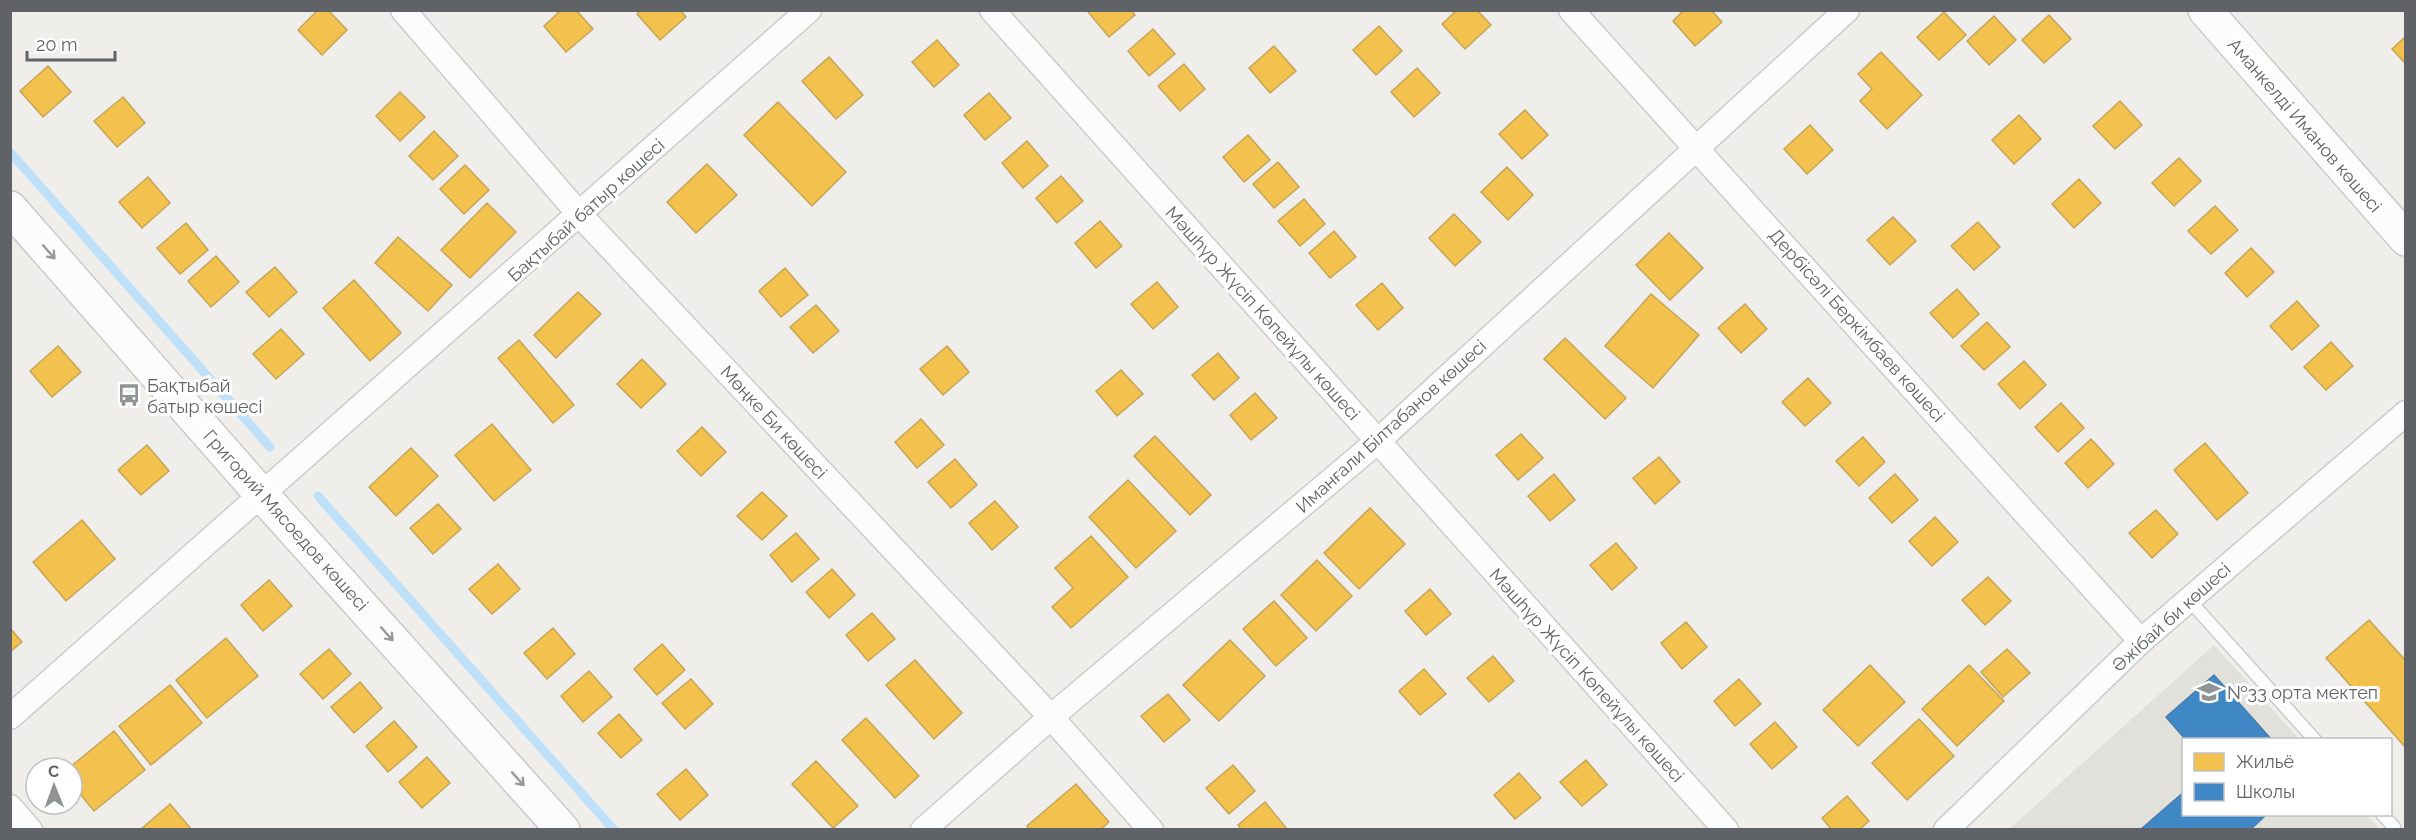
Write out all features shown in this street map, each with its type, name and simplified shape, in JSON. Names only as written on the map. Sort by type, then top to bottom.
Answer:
[{"type":"main road","name":"Аманкелді Иманов көшесі","points":[[2205,10],[2406,239]]},
{"type":"main road","name":"Григорий Мясоедов көшесі","points":[[10,208],[563,830]]},
{"type":"street","name":"Мөңке Би көшесі","points":[[403,10],[580,215],[1052,717],[1151,830]]},
{"type":"street","name":"Бақтыбай батыр көшесі","points":[[10,717],[809,10]]},
{"type":"street","name":"Мәшһүр Жүсіп Көпейұлы көшесі","points":[[992,10],[1726,830]]},
{"type":"street","name":"Дербісәлі Беркімбаев көшесі","points":[[1571,10],[2141,641]]},
{"type":"street","name":"Иманғали Білтабанов көшесі","points":[[923,830],[1052,717],[1378,441],[1847,10]]},
{"type":"street","name":"Әжібай би көшесі","points":[[1946,830],[2141,641],[2406,413]]},
{"type":"street","points":[[10,807],[30,830]]},
{"type":"lane","points":[[2189,600],[2313,738]]},
{"type":"lane","points":[[2384,816],[2394,827],[2393,830]]},
{"type":"shaded area","name":"№33 орта мектеп","points":[[2214,645],[2298,738],[2182,738],[2182,816],[2368,816],[2378,827],[2376,830],[2008,830]]},
{"type":"building: Жильё","points":[[318,10],[328,10],[347,30],[322,55],[298,30]]},
{"type":"building: Жильё","points":[[561,10],[576,10],[593,29],[566,52],[544,26]]},
{"type":"building: Жильё","points":[[641,10],[680,10],[686,17],[660,40],[637,14]]},
{"type":"building: Жильё","points":[[1089,10],[1131,10],[1135,15],[1109,37],[1088,12]]},
{"type":"building: Жильё","points":[[1457,10],[1477,10],[1491,25],[1465,49],[1442,24]]},
{"type":"building: Жильё","points":[[1684,10],[1711,10],[1722,22],[1695,46],[1673,21]]},
{"type":"building: Жильё","points":[[1944,12],[1966,35],[1939,60],[1917,37]]},
{"type":"building: Жильё","points":[[2049,15],[2071,39],[2044,63],[2022,40]]},
{"type":"building: Жильё","points":[[1994,16],[2016,40],[1989,65],[1967,41]]},
{"type":"building: Жильё","points":[[1379,26],[1402,51],[1376,75],[1353,50]]},
{"type":"building: Жильё","points":[[1153,29],[1175,54],[1149,76],[1128,51]]},
{"type":"building: Жильё","points":[[2406,36],[2406,64],[2392,49]]},
{"type":"building: Жильё","points":[[937,40],[959,65],[934,87],[912,62]]},
{"type":"building: Жильё","points":[[1274,46],[1296,71],[1270,93],[1249,68]]},
{"type":"building: Жильё","points":[[1881,52],[1922,95],[1887,129],[1860,101],[1872,89],[1858,74]]},
{"type":"building: Жильё","points":[[829,57],[863,95],[836,119],[802,81]]},
{"type":"building: Жильё","points":[[1184,64],[1205,89],[1180,111],[1158,86]]},
{"type":"building: Жильё","points":[[48,66],[71,92],[43,117],[20,91]]},
{"type":"building: Жильё","points":[[1417,68],[1440,93],[1414,117],[1391,92]]},
{"type":"building: Жильё","points":[[400,92],[425,117],[400,141],[376,116]]},
{"type":"building: Жильё","points":[[989,93],[1011,118],[985,140],[964,115]]},
{"type":"building: Жильё","points":[[123,97],[145,123],[117,147],[94,121]]},
{"type":"building: Жильё","points":[[2120,101],[2142,125],[2115,149],[2093,126]]},
{"type":"building: Жильё","points":[[778,102],[846,172],[812,206],[744,135]]},
{"type":"building: Жильё","points":[[1525,110],[1548,135],[1522,159],[1499,134]]},
{"type":"building: Жильё","points":[[2019,115],[2041,139],[2014,164],[1992,140]]},
{"type":"building: Жильё","points":[[1810,125],[1833,150],[1807,174],[1784,149]]},
{"type":"building: Жильё","points":[[434,131],[458,156],[433,180],[409,156]]},
{"type":"building: Жильё","points":[[1248,135],[1270,160],[1244,182],[1223,157]]},
{"type":"building: Жильё","points":[[1027,141],[1048,166],[1023,188],[1002,163]]},
{"type":"building: Жильё","points":[[2179,158],[2201,181],[2174,206],[2152,183]]},
{"type":"building: Жильё","points":[[1278,162],[1299,187],[1274,208],[1253,184]]},
{"type":"building: Жильё","points":[[707,164],[737,195],[696,233],[667,202]]},
{"type":"building: Жильё","points":[[465,165],[489,190],[464,214],[440,189]]},
{"type":"building: Жильё","points":[[1507,167],[1533,195],[1508,220],[1481,192]]},
{"type":"building: Жильё","points":[[1061,176],[1083,201],[1057,223],[1036,198]]},
{"type":"building: Жильё","points":[[148,177],[170,203],[142,228],[119,202]]},
{"type":"building: Жильё","points":[[2079,179],[2101,203],[2074,228],[2052,204]]},
{"type":"building: Жильё","points":[[1304,199],[1325,224],[1300,246],[1278,221]]},
{"type":"building: Жильё","points":[[487,203],[516,232],[470,278],[441,250]]},
{"type":"building: Жильё","points":[[2215,206],[2238,230],[2211,254],[2188,231]]},
{"type":"building: Жильё","points":[[1454,214],[1481,242],[1455,266],[1429,238]]},
{"type":"building: Жильё","points":[[1893,217],[1916,241],[1890,265],[1867,240]]},
{"type":"building: Жильё","points":[[1100,221],[1122,246],[1096,268],[1075,243]]},
{"type":"building: Жильё","points":[[1978,222],[2000,247],[1974,270],[1951,246]]},
{"type":"building: Жильё","points":[[186,223],[208,250],[180,274],[157,248]]},
{"type":"building: Жильё","points":[[1334,231],[1356,257],[1330,278],[1309,253]]},
{"type":"building: Жильё","points":[[1669,233],[1703,268],[1670,300],[1636,265]]},
{"type":"building: Жильё","points":[[398,237],[452,285],[428,311],[375,263]]},
{"type":"building: Жильё","points":[[2251,248],[2274,272],[2247,297],[2225,273]]},
{"type":"building: Жильё","points":[[216,256],[239,282],[211,307],[188,281]]},
{"type":"building: Жильё","points":[[275,267],[297,292],[269,317],[246,292]]},
{"type":"building: Жильё","points":[[785,268],[808,295],[781,317],[759,291]]},
{"type":"building: Жильё","points":[[354,280],[401,333],[370,361],[323,308]]},
{"type":"building: Жильё","points":[[1157,282],[1178,307],[1153,329],[1131,304]]},
{"type":"building: Жильё","points":[[1382,283],[1403,308],[1378,330],[1356,305]]},
{"type":"building: Жильё","points":[[1957,289],[1979,314],[1953,338],[1930,313]]},
{"type":"building: Жильё","points":[[578,292],[601,314],[556,358],[534,335]]},
{"type":"building: Жильё","points":[[1651,294],[1699,335],[1653,388],[1605,346]]},
{"type":"building: Жильё","points":[[2297,301],[2319,326],[2292,350],[2270,326]]},
{"type":"building: Жильё","points":[[1745,304],[1767,329],[1741,353],[1718,328]]},
{"type":"building: Жильё","points":[[816,305],[839,331],[813,353],[790,327]]},
{"type":"building: Жильё","points":[[1987,322],[2010,347],[1984,370],[1961,346]]},
{"type":"building: Жильё","points":[[281,329],[304,354],[276,379],[253,354]]},
{"type":"building: Жильё","points":[[1565,338],[1626,398],[1605,419],[1544,359]]},
{"type":"building: Жильё","points":[[519,340],[574,405],[553,423],[498,358]]},
{"type":"building: Жильё","points":[[2331,342],[2353,366],[2326,390],[2304,367]]},
{"type":"building: Жильё","points":[[58,346],[81,372],[52,397],[30,371]]},
{"type":"building: Жильё","points":[[947,346],[969,372],[943,395],[920,369]]},
{"type":"building: Жильё","points":[[1218,353],[1239,378],[1214,400],[1192,375]]},
{"type":"building: Жильё","points":[[642,359],[666,384],[641,408],[617,384]]},
{"type":"building: Жильё","points":[[2024,361],[2046,385],[2020,409],[1998,384]]},
{"type":"building: Жильё","points":[[1121,370],[1143,394],[1117,416],[1096,391]]},
{"type":"building: Жильё","points":[[1808,378],[1831,403],[1805,426],[1782,402]]},
{"type":"building: Жильё","points":[[1255,393],[1277,418],[1251,440],[1230,415]]},
{"type":"building: Жильё","points":[[2061,403],[2084,428],[2058,452],[2035,427]]},
{"type":"building: Жильё","points":[[921,419],[944,445],[917,468],[895,442]]},
{"type":"building: Жильё","points":[[492,424],[531,470],[494,501],[455,455]]},
{"type":"building: Жильё","points":[[702,427],[726,452],[701,476],[677,451]]},
{"type":"building: Жильё","points":[[1521,434],[1543,458],[1518,480],[1496,455]]},
{"type":"building: Жильё","points":[[1155,436],[1211,495],[1190,515],[1134,456]]},
{"type":"building: Жильё","points":[[1863,437],[1885,462],[1859,486],[1836,461]]},
{"type":"building: Жильё","points":[[2091,439],[2114,464],[2088,488],[2065,463]]},
{"type":"building: Жильё","points":[[2205,443],[2248,493],[2217,520],[2174,470]]},
{"type":"building: Жильё","points":[[147,445],[169,471],[141,495],[118,470]]},
{"type":"building: Жильё","points":[[411,448],[438,476],[396,516],[369,487]]},
{"type":"building: Жильё","points":[[1659,457],[1680,482],[1655,504],[1633,478]]},
{"type":"building: Жильё","points":[[955,459],[977,485],[951,508],[928,482]]},
{"type":"building: Жильё","points":[[1554,474],[1575,500],[1550,521],[1528,496]]},
{"type":"building: Жильё","points":[[1895,474],[1918,500],[1892,523],[1869,498]]},
{"type":"building: Жильё","points":[[1128,480],[1176,531],[1136,568],[1089,517]]},
{"type":"building: Жильё","points":[[762,492],[787,516],[762,540],[737,516]]},
{"type":"building: Жильё","points":[[995,501],[1018,527],[992,550],[969,523]]},
{"type":"building: Жильё","points":[[438,504],[461,529],[433,554],[410,528]]},
{"type":"building: Жильё","points":[[1370,508],[1405,544],[1359,589],[1324,553]]},
{"type":"building: Жильё","points":[[2156,510],[2178,534],[2152,558],[2129,533]]},
{"type":"building: Жильё","points":[[1935,517],[1958,542],[1932,566],[1909,541]]},
{"type":"building: Жильё","points":[[82,520],[115,559],[66,601],[33,562]]},
{"type":"building: Жильё","points":[[796,533],[819,559],[792,582],[770,555]]},
{"type":"building: Жильё","points":[[1091,536],[1128,577],[1071,628],[1052,607],[1073,588],[1055,568]]},
{"type":"building: Жильё","points":[[1616,543],[1637,568],[1612,590],[1590,565]]},
{"type":"building: Жильё","points":[[1317,560],[1352,596],[1316,631],[1281,595]]},
{"type":"building: Жильё","points":[[498,564],[520,589],[492,614],[469,589]]},
{"type":"building: Жильё","points":[[832,569],[855,595],[829,618],[806,592]]},
{"type":"building: Жильё","points":[[1988,577],[2011,601],[1985,625],[1962,600]]},
{"type":"building: Жильё","points":[[269,580],[292,606],[263,631],[241,605]]},
{"type":"building: Жильё","points":[[1430,589],[1451,614],[1426,635],[1405,611]]},
{"type":"building: Жильё","points":[[1274,601],[1307,638],[1276,666],[1243,629]]},
{"type":"building: Жильё","points":[[872,613],[895,639],[868,661],[846,635]]},
{"type":"building: Жильё","points":[[2369,620],[2406,661],[2406,748],[2326,658]]},
{"type":"building: Жильё","points":[[1686,622],[1707,647],[1682,669],[1661,643]]},
{"type":"building: Жильё","points":[[10,628],[22,642],[10,652]]},
{"type":"building: Жильё","points":[[553,628],[575,654],[547,679],[524,653]]},
{"type":"building: Жильё","points":[[226,638],[258,676],[207,718],[176,680]]},
{"type":"building: Жильё","points":[[1230,640],[1265,676],[1219,721],[1183,685]]},
{"type":"building: Жильё","points":[[662,644],[685,670],[657,695],[634,669]]},
{"type":"building: Жильё","points":[[329,649],[351,674],[323,699],[300,674]]},
{"type":"building: Жильё","points":[[2007,649],[2030,673],[2003,697],[1981,672]]},
{"type":"building: Жильё","points":[[1493,656],[1514,681],[1489,702],[1467,678]]},
{"type":"building: Жильё","points":[[915,660],[962,713],[934,739],[886,685]]},
{"type":"building: Жильё","points":[[1870,665],[1905,702],[1858,746],[1823,710]]},
{"type":"building: Жильё","points":[[1969,665],[2004,701],[1957,746],[1922,709]]},
{"type":"building: Жильё","points":[[1424,669],[1446,694],[1420,715],[1399,691]]},
{"type":"building: Жильё","points":[[589,671],[612,697],[583,722],[561,696]]},
{"type":"building: Жильё","points":[[691,679],[713,704],[685,729],[662,703]]},
{"type":"building: Жильё","points":[[1739,679],[1761,704],[1735,726],[1714,701]]},
{"type":"building: Жильё","points":[[360,682],[382,708],[354,733],[331,707]]},
{"type":"building: Жильё","points":[[170,685],[202,723],[151,765],[119,726]]},
{"type":"building: Жильё","points":[[1168,694],[1190,720],[1164,742],[1141,716]]},
{"type":"building: Жильё","points":[[619,714],[642,740],[621,758],[598,733]]},
{"type":"building: Жильё","points":[[866,718],[919,776],[895,798],[842,740]]},
{"type":"building: Жильё","points":[[1919,719],[1954,756],[1907,800],[1872,763]]},
{"type":"building: Жильё","points":[[394,721],[417,747],[388,772],[366,746]]},
{"type":"building: Жильё","points":[[1775,722],[1797,747],[1772,769],[1750,744]]},
{"type":"building: Жильё","points":[[114,731],[145,770],[94,811],[84,799],[84,756]]},
{"type":"building: Жильё","points":[[427,757],[450,783],[422,808],[399,782]]},
{"type":"building: Жильё","points":[[1586,760],[1607,785],[1582,806],[1560,782]]},
{"type":"building: Жильё","points":[[816,761],[858,806],[833,828],[792,784]]},
{"type":"building: Жильё","points":[[1233,765],[1255,791],[1229,814],[1206,788]]},
{"type":"building: Жильё","points":[[686,769],[708,795],[680,820],[657,794]]},
{"type":"building: Жильё","points":[[1519,773],[1541,798],[1515,819],[1494,795]]},
{"type":"building: Жильё","points":[[1076,784],[1109,822],[1100,830],[1029,830],[1027,826]]},
{"type":"building: Жильё","points":[[1847,796],[1869,821],[1859,830],[1832,830],[1822,818]]},
{"type":"building: Жильё","points":[[1265,802],[1287,829],[1242,830],[1238,825]]},
{"type":"building: Жильё","points":[[170,804],[192,830],[140,830]]},
{"type":"building: Школы","points":[[2214,675],[2270,738],[2184,738],[2166,717]]},
{"type":"building: Школы","points":[[2182,794],[2182,816],[2265,816],[2250,830],[2140,830]]},
{"type":"waterway","points":[[10,152],[270,447]]},
{"type":"waterway","points":[[318,496],[614,830]]},
{"type":"place","name":"Бақтыбай батыр көшесі","points":[[129,395]]},
{"type":"place","name":"№33 орта мектеп","points":[[2209,692]]}]
